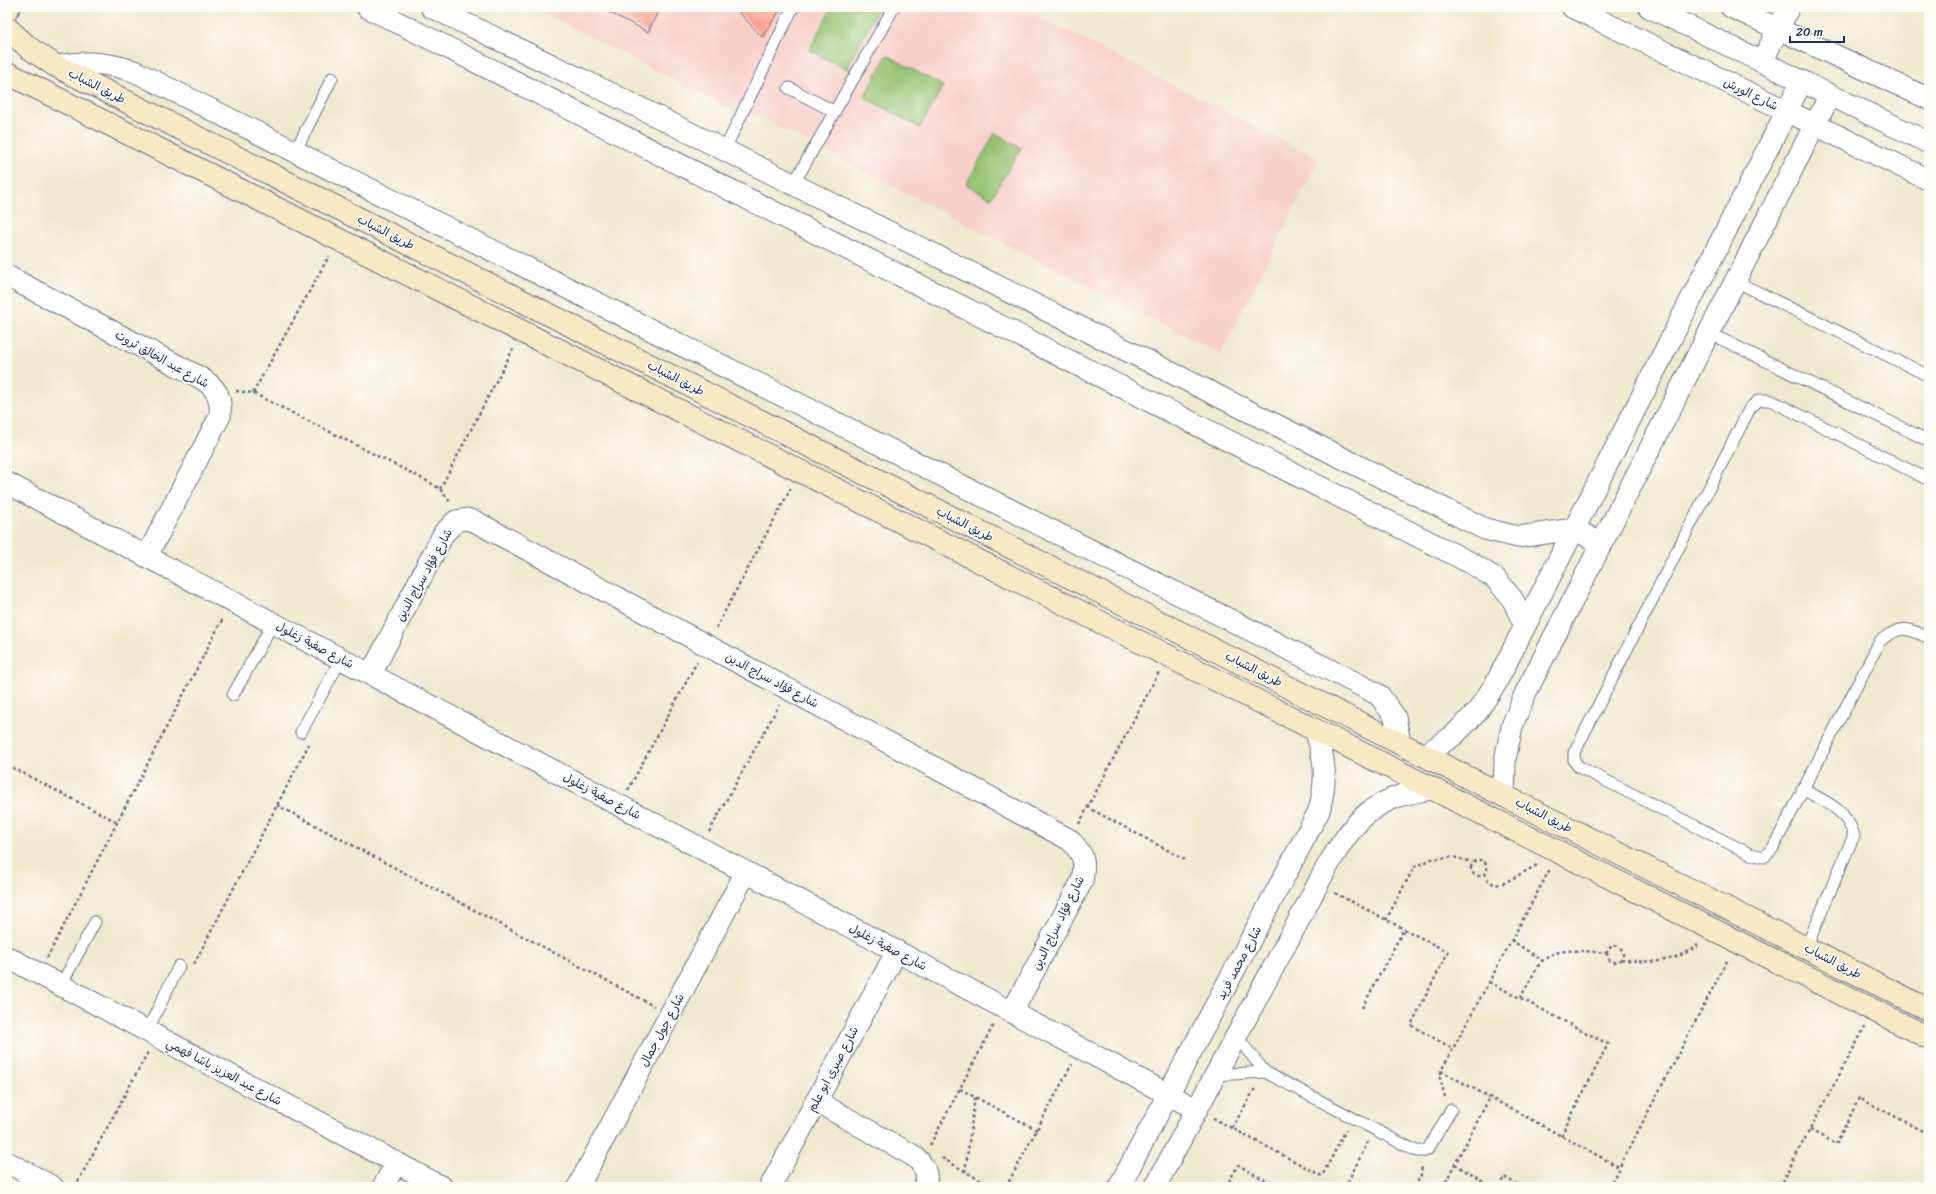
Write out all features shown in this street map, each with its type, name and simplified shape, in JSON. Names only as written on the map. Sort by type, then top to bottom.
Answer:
[{"type":"street","points":[[367,7],[896,272],[1471,563],[1495,578],[1513,600],[1525,626]]},
{"type":"street","points":[[431,7],[614,95],[1047,313],[1485,529],[1518,537],[1574,528],[1602,544]]},
{"type":"street","name":"شارع الورش","points":[[1572,7],[1929,180]]},
{"type":"street","points":[[1649,7],[1929,143]]},
{"type":"street","points":[[1731,7],[1929,99]]},
{"type":"street","points":[[1762,62],[1789,7]]},
{"type":"street","name":"طريق الشباب","points":[[7,28],[29,48],[56,66],[1929,1010]]},
{"type":"street","points":[[56,66],[82,62],[109,64],[134,71],[1356,683],[1379,695],[1395,717],[1400,743]]},
{"type":"street","points":[[7,73],[1929,1038]]},
{"type":"street","points":[[1424,755],[1453,736],[1477,712],[1496,683],[1802,81]]},
{"type":"street","points":[[600,123],[614,95]]},
{"type":"street","points":[[1504,796],[1505,760],[1512,726],[1525,694],[1830,95]]},
{"type":"street","points":[[896,272],[910,244]]},
{"type":"street","name":"شارع عبد الخالق ثروت","points":[[7,276],[199,377],[210,384],[218,394],[221,405],[220,416],[147,556]]},
{"type":"street","points":[[1033,341],[1047,313]]},
{"type":"street","name":"شارع صفية زغلول","points":[[7,483],[1196,1109]]},
{"type":"street","name":"شارع فؤاد سراج الدين","points":[[370,674],[444,533],[456,521],[467,519],[476,522],[1070,840],[1081,851],[1085,866],[1082,881],[1008,1010]]},
{"type":"street","name":"شارع محمد فريد","points":[[1119,1187],[1311,830],[1319,811],[1325,770],[1322,750],[1315,730]]},
{"type":"street","points":[[1155,1187],[1318,884],[1339,847],[1352,828],[1369,812],[1396,797],[1410,792],[1433,789]]},
{"type":"street","points":[[1311,830],[1320,829],[1329,832],[1336,838],[1339,847]]},
{"type":"street","name":"شارع جول جمال","points":[[578,1187],[746,872]]},
{"type":"street","name":"شارع صبرى ابو علم","points":[[770,1187],[897,951]]},
{"type":"street","name":"شارع عبد العزيز باشا فهمي","points":[[7,957],[442,1187]]},
{"type":"street","points":[[816,1101],[912,1155],[924,1156],[926,1172],[926,1183],[924,1187]]},
{"type":"street","points":[[7,1162],[53,1187]]},
{"type":"street","points":[[383,1187],[396,1163]]},
{"type":"lane","points":[[724,151],[793,7]]},
{"type":"lane","points":[[793,185],[894,7]]},
{"type":"lane","points":[[295,152],[332,78]]},
{"type":"lane","points":[[789,88],[835,112]]},
{"type":"lane","points":[[1735,281],[1929,376]]},
{"type":"lane","points":[[1709,333],[1929,441]]},
{"type":"lane","points":[[1929,480],[1770,400],[1759,400],[1750,408],[1574,753],[1574,761],[1579,767],[1750,854],[1764,857],[1773,848],[1802,789],[1880,641],[1894,630],[1912,630],[1929,638]]},
{"type":"lane","points":[[233,694],[272,623]]},
{"type":"lane","points":[[301,732],[340,658]]},
{"type":"lane","points":[[1802,789],[1838,810],[1849,821],[1854,835],[1806,948]]},
{"type":"lane","points":[[61,985],[95,922]]},
{"type":"lane","points":[[152,1034],[179,966]]},
{"type":"lane","points":[[1236,1036],[1265,1072],[1420,1152],[1428,1149],[1450,1110]]},
{"type":"lane","points":[[1215,1075],[1265,1072]]},
{"type":"path","points":[[253,393],[338,240]]},
{"type":"path","points":[[440,489],[522,332]]},
{"type":"path","points":[[218,394],[236,391],[253,393],[440,489],[448,498],[454,509],[456,521]]},
{"type":"path","points":[[39,974],[232,601]]},
{"type":"path","points":[[1070,840],[1167,656]]},
{"type":"path","points":[[701,848],[788,689]]},
{"type":"path","points":[[193,966],[310,741]]},
{"type":"path","points":[[7,764],[117,822]]},
{"type":"path","points":[[277,805],[670,1015]]},
{"type":"path","points":[[1087,807],[1186,860]]},
{"type":"path","points":[[1386,920],[1414,867],[1432,859],[1453,857],[1472,862],[1482,860],[1486,864],[1487,868],[1485,873],[1488,881],[1496,885],[1504,883],[1559,853]]},
{"type":"path","points":[[1450,1110],[1442,1090],[1440,1078],[1441,1070],[1559,853]]},
{"type":"path","points":[[1472,862],[1470,867],[1475,875],[1480,876],[1485,873]]},
{"type":"path","points":[[1318,884],[1448,952],[1411,1025],[1453,1049]]},
{"type":"path","points":[[1362,1008],[1404,929]]},
{"type":"path","points":[[1621,959],[1623,954],[1622,950],[1618,946],[1609,948],[1607,953],[1608,958],[1612,961],[1617,962],[1621,959],[1644,963],[1668,960],[1690,951],[1716,932]]},
{"type":"path","points":[[1511,940],[1543,961]]},
{"type":"path","points":[[1609,1187],[1737,942]]},
{"type":"path","points":[[1520,998],[1543,961],[1551,956],[1569,951],[1607,953]]},
{"type":"path","points":[[1489,982],[1608,1044],[1561,1136]]},
{"type":"path","points":[[992,1187],[965,1172],[924,1156],[960,1089],[1008,1010]]},
{"type":"path","points":[[1779,1187],[1874,1011]]},
{"type":"path","points":[[75,1187],[152,1034]]},
{"type":"path","points":[[1006,1187],[1081,1048]]},
{"type":"path","points":[[1441,1070],[1619,1167]]},
{"type":"path","points":[[1232,1128],[1265,1072]]},
{"type":"path","points":[[960,1089],[1036,1130]]},
{"type":"path","points":[[965,1172],[975,1097]]},
{"type":"path","points":[[1443,1187],[1490,1097]]},
{"type":"path","points":[[1810,1130],[1836,1144],[1859,1098],[1929,1134]]},
{"type":"path","points":[[1196,1109],[1322,1176],[1352,1117]]},
{"type":"path","points":[[1345,1187],[1375,1130]]},
{"type":"path","points":[[1415,1187],[1421,1175],[1420,1152]]},
{"type":"path","points":[[1455,1164],[1491,1187]]},
{"type":"path","points":[[1226,1187],[1238,1165],[1277,1187]]},
{"type":"path","points":[[1499,1187],[1504,1177],[1522,1187]]},
{"type":"shaded area","points":[[533,7],[1020,7],[1319,159],[1221,354],[762,118],[741,115]]},
{"type":"green space","points":[[832,7],[879,7],[847,69],[809,50]]},
{"type":"green space","points":[[887,55],[943,86],[920,128],[864,97]]},
{"type":"green space","points":[[995,133],[1021,148],[991,199],[966,184]]},
{"type":"building","points":[[599,7],[660,7],[648,32]]},
{"type":"building","points":[[734,7],[780,7],[778,13],[762,37]]}]
